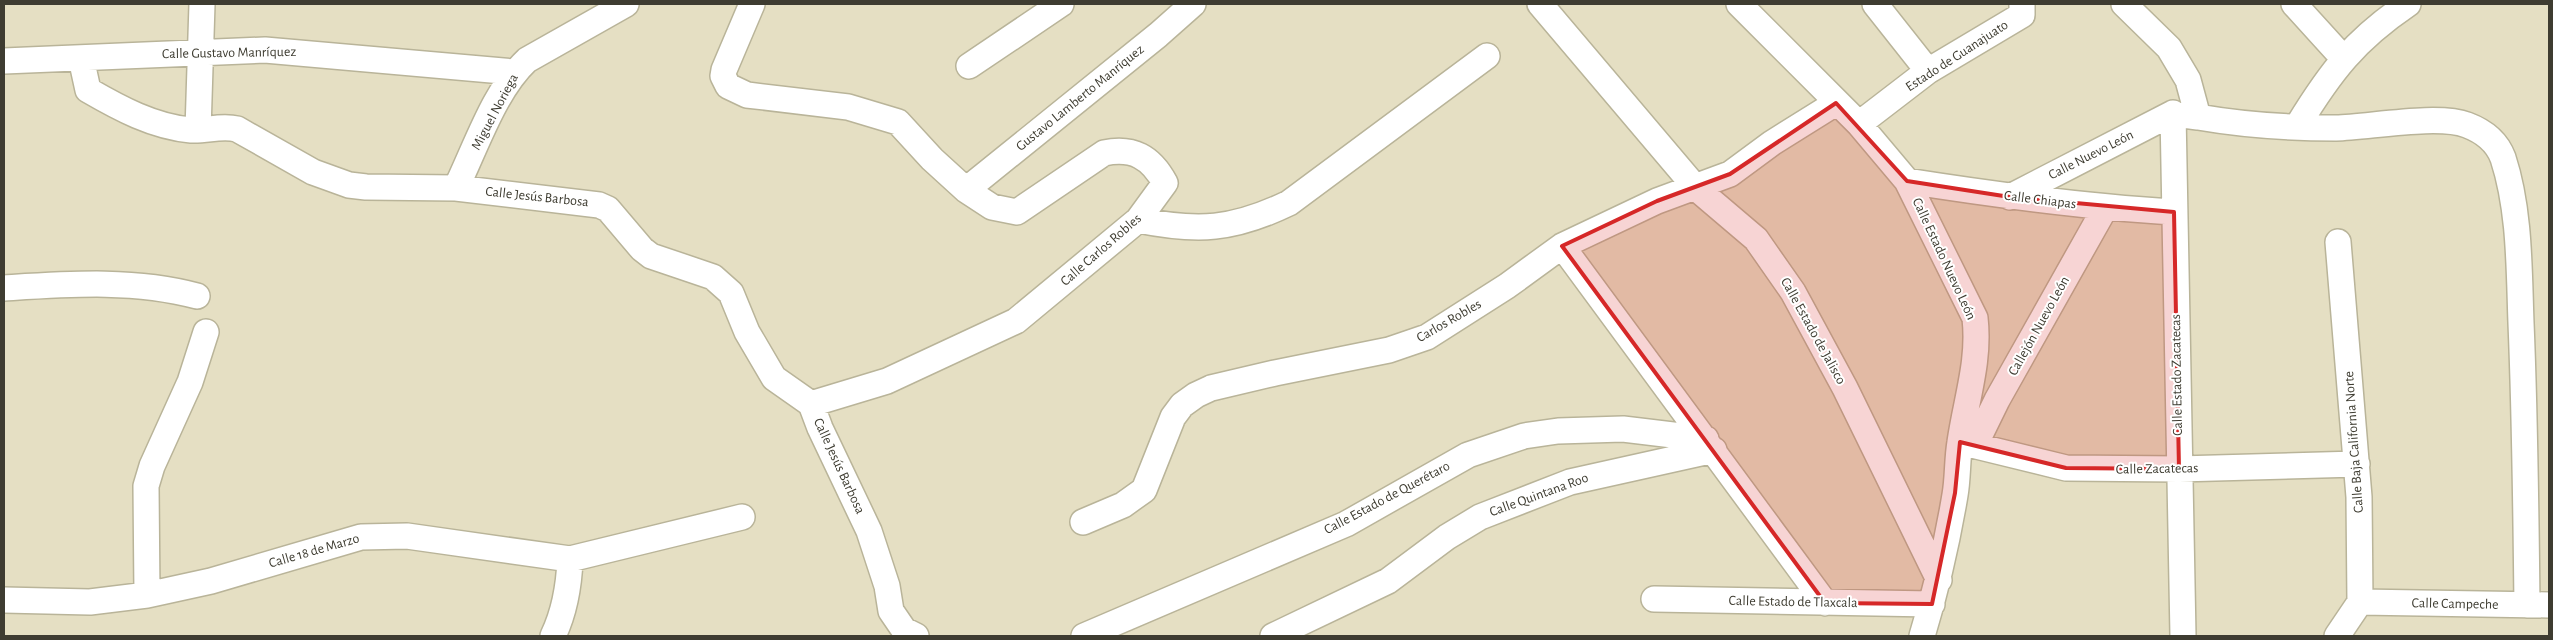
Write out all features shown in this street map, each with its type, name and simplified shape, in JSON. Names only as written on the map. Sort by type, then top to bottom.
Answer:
[{"type":"street","points":[[198,130],[202,4]]},
{"type":"street","name":"Miguel Noriega","points":[[456,188],[503,89],[514,72],[527,60],[626,4]]},
{"type":"street","name":"Calle Carlos Robles","points":[[752,4],[724,70],[723,76],[728,86],[747,95],[848,107],[898,122],[932,159],[966,190],[992,208],[1017,212],[1104,154],[1120,150],[1141,156],[1156,166],[1166,183],[1138,220],[1016,321],[887,381],[811,404]]},
{"type":"street","points":[[969,66],[1061,4]]},
{"type":"street","name":"Gustavo Lamberto Manríquez","points":[[966,190],[1158,35],[1193,4]]},
{"type":"street","name":"Calle Estado de Jalisco","points":[[1540,4],[1696,188],[1756,239],[1793,292],[1845,388],[1935,592]]},
{"type":"street","name":"Calle Estado Nuevo León","points":[[1739,4],[1859,124],[1907,181],[1975,318],[1977,341],[1968,444],[1935,592],[1922,636]]},
{"type":"street","points":[[1875,4],[1928,71]]},
{"type":"street","name":"Estado de Guanajuato","points":[[1859,124],[1928,71],[2022,15],[2022,4]]},
{"type":"street","points":[[2124,4],[2169,48],[2188,80],[2198,117]]},
{"type":"street","points":[[2294,4],[2344,58]]},
{"type":"street","points":[[2298,126],[2321,89],[2344,58],[2354,46],[2398,6]]},
{"type":"street","name":"Calle Gustavo Manríquez","points":[[4,61],[290,51],[514,72]]},
{"type":"street","points":[[1138,220],[1172,226],[1212,228],[1268,213],[1289,203],[1486,56]]},
{"type":"street","name":"Calle Jesús Barbosa","points":[[81,58],[88,90],[114,106],[157,124],[198,130],[225,126],[237,129],[313,172],[349,185],[366,187],[456,188],[590,202],[608,209],[642,249],[651,256],[713,277],[724,284],[731,293],[747,332],[774,378],[811,404],[820,428],[869,531],[887,586],[892,611],[904,630],[916,636]]},
{"type":"street","name":"Carlos Robles","points":[[1083,522],[1123,505],[1144,490],[1173,417],[1182,405],[1196,395],[1211,388],[1266,375],[1389,350],[1427,337],[1507,286],[1562,246],[1648,205],[1730,174],[1772,143],[1836,103]]},
{"type":"street","points":[[2173,113],[2248,126],[2336,128],[2428,122],[2465,124],[2481,132],[2494,142],[2502,157],[2513,202],[2538,605]]},
{"type":"street","name":"Calle Nuevo León","points":[[2010,197],[2173,113]]},
{"type":"street","name":"Calle Estado Zacatecas","points":[[2173,113],[2183,636]]},
{"type":"street","name":"Calle Chiapas","points":[[1907,181],[2010,197],[2105,208],[2174,212]]},
{"type":"street","name":"Callejón Nuevo León","points":[[1968,444],[1998,400],[2105,208]]},
{"type":"street","name":"Calle Baja California Norte","points":[[2338,242],[2356,464],[2360,602]]},
{"type":"street","points":[[1562,246],[1710,444],[1825,603]]},
{"type":"street","points":[[4,288],[94,283],[166,288],[197,296]]},
{"type":"street","points":[[147,595],[144,508],[146,486],[152,466],[190,382],[206,332]]},
{"type":"street","name":"Calle Estado de Querétaro","points":[[1084,636],[1346,524],[1468,455],[1524,436],[1558,431],[1623,430],[1710,444]]},
{"type":"street","name":"Calle Quintana Roo","points":[[1273,636],[1388,581],[1447,537],[1480,516],[1514,502],[1593,476],[1710,444]]},
{"type":"street","name":"Calle Zacatecas","points":[[1968,444],[2033,462],[2066,468],[2179,469],[2356,464]]},
{"type":"street","name":"Calle 18 de Marzo","points":[[4,600],[90,602],[147,595],[211,581],[361,537],[407,536],[570,559],[742,517]]},
{"type":"street","points":[[553,636],[561,620],[568,591],[570,559]]},
{"type":"street","name":"Calle Estado de Tlaxcala","points":[[1654,599],[1825,603],[1935,592]]},
{"type":"street","points":[[2336,636],[2360,602]]},
{"type":"street","name":"Calle Campeche","points":[[2360,602],[2538,605]]},
{"type":"highlighted area","points":[[1836,103],[1907,181],[2010,197],[2174,212],[2179,469],[2066,468],[1960,442],[1955,493],[1932,604],[1825,603],[1562,246],[1657,201],[1730,174]]}]
